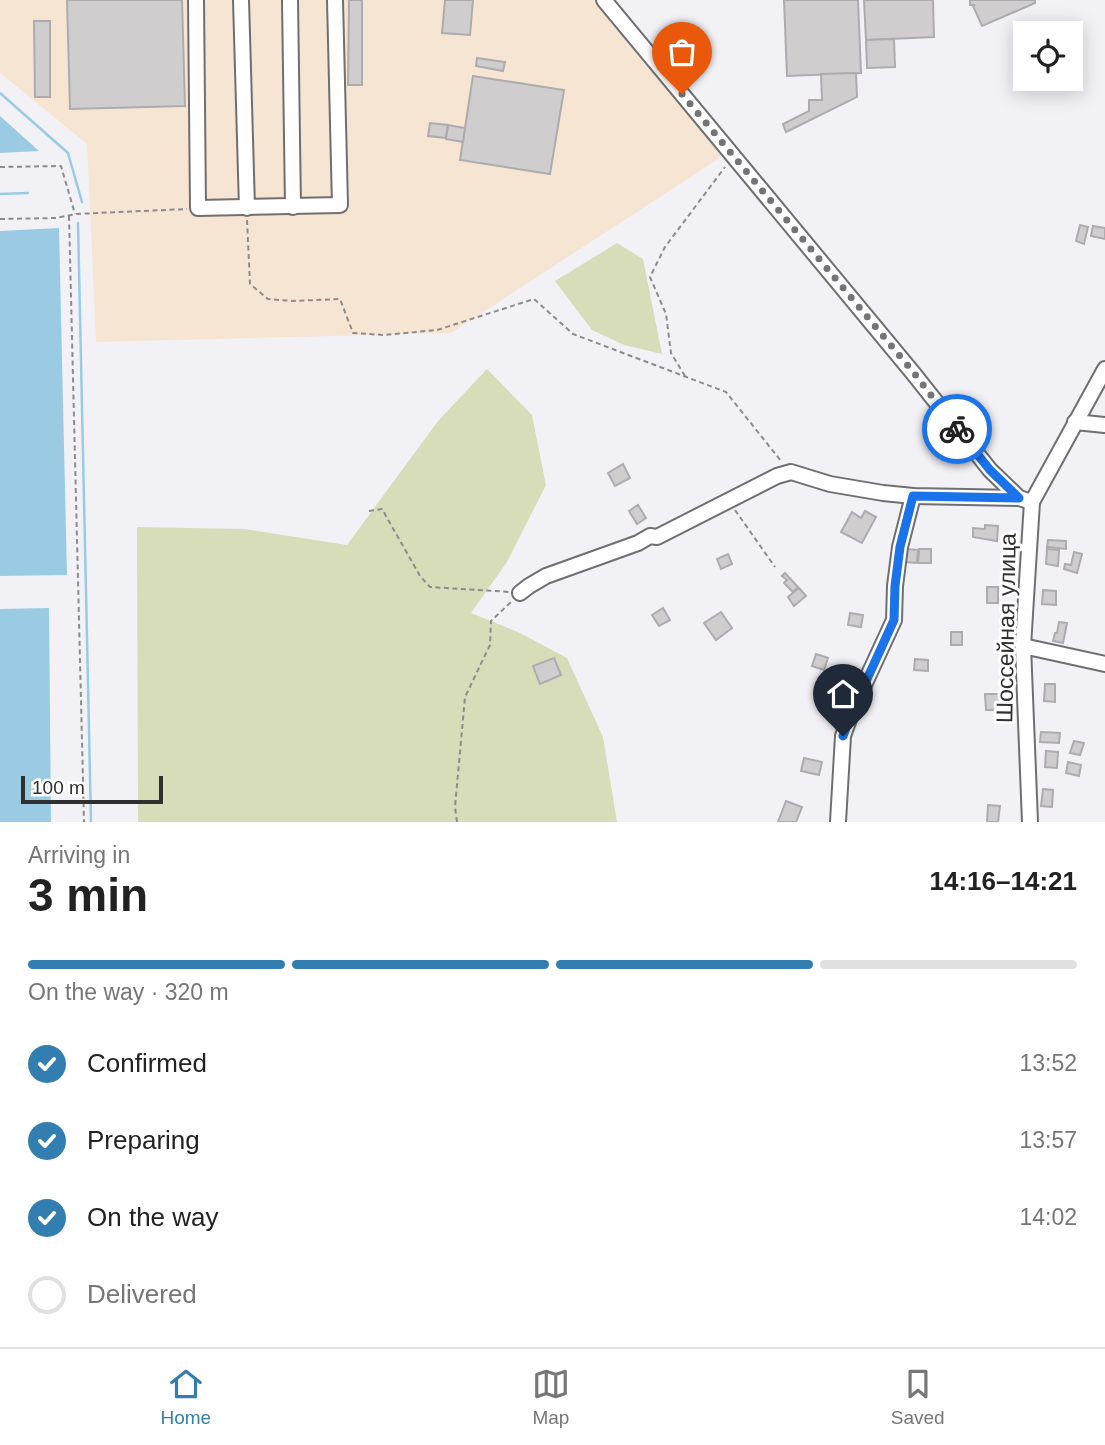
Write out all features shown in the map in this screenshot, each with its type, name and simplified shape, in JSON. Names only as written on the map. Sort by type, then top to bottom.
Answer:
[{"type":"street","points":[[196,0],[198,208],[340,205],[335,0]]},
{"type":"street","points":[[241,0],[247,208]]},
{"type":"street","points":[[290,0],[293,207]]},
{"type":"street","points":[[604,0],[914,373],[990,470],[1025,500]]},
{"type":"street","name":"Шоссейная улица","points":[[1030,822],[1023,646],[1025,500],[1105,369]]},
{"type":"street","points":[[1075,422],[1105,425]]},
{"type":"street","points":[[520,593],[547,576],[638,543],[650,536],[657,537],[777,476],[791,472],[830,484],[883,493],[1025,500]]},
{"type":"street","points":[[838,822],[843,736],[894,620],[900,547],[913,496]]},
{"type":"street","points":[[1023,646],[1105,664]]},
{"type":"path","points":[[686,376],[671,353],[666,314],[650,277],[665,247],[722,169],[735,159]]},
{"type":"path","points":[[0,167],[61,166],[76,214]]},
{"type":"path","points":[[0,219],[56,218],[76,214],[198,208]]},
{"type":"path","points":[[247,208],[250,284],[268,299],[340,299],[353,333],[384,335],[437,330],[534,299],[573,334],[726,392],[791,472]]},
{"type":"path","points":[[69,216],[83,822]]},
{"type":"path","points":[[728,501],[775,566]]},
{"type":"path","points":[[369,511],[382,509],[420,576],[430,587],[520,593]]},
{"type":"path","points":[[457,822],[455,807],[465,697],[490,645],[491,621],[520,593]]},
{"type":"shaded area","points":[[0,0],[594,0],[723,156],[451,333],[96,342],[87,144],[0,73]]},
{"type":"green space","points":[[617,243],[643,259],[662,354],[624,345],[592,330],[555,281]]},
{"type":"green space","points":[[487,369],[532,415],[546,485],[507,562],[471,613],[518,632],[567,658],[603,737],[617,822],[138,822],[137,527],[244,529],[347,545],[438,421]]},
{"type":"water","points":[[0,116],[39,151],[0,153]]},
{"type":"water","points":[[59,228],[67,575],[0,576],[0,231]]},
{"type":"water","points":[[49,608],[51,822],[0,822],[0,609]]},
{"type":"building","points":[[67,0],[182,0],[185,106],[70,109]]},
{"type":"building","points":[[349,0],[362,0],[362,85],[348,85]]},
{"type":"building","points":[[445,0],[473,0],[470,35],[442,33]]},
{"type":"building","points":[[784,0],[858,0],[861,73],[787,76]]},
{"type":"building","points":[[864,0],[933,0],[934,37],[866,40]]},
{"type":"building","points":[[970,0],[1035,0],[1035,3],[982,26],[973,6],[975,5],[970,5]]},
{"type":"building","points":[[34,21],[50,21],[50,97],[35,97]]},
{"type":"building","points":[[894,39],[895,67],[867,68],[866,40]]},
{"type":"building","points":[[477,58],[505,62],[503,71],[476,66]]},
{"type":"building","points":[[856,73],[857,97],[786,132],[783,124],[809,111],[809,100],[822,100],[821,74]]},
{"type":"building","points":[[473,76],[564,90],[550,174],[460,160]]},
{"type":"building","points":[[430,123],[448,125],[446,138],[428,136]]},
{"type":"building","points":[[448,125],[465,128],[463,142],[446,139]]},
{"type":"building","points":[[1080,225],[1088,227],[1084,244],[1076,241]]},
{"type":"building","points":[[1093,226],[1105,228],[1105,239],[1091,236]]},
{"type":"building","points":[[623,464],[630,478],[615,486],[608,473]]},
{"type":"building","points":[[638,505],[646,518],[637,524],[629,511]]},
{"type":"building","points":[[865,511],[876,517],[862,543],[841,532],[852,512],[861,518]]},
{"type":"building","points":[[985,525],[998,526],[997,541],[973,537],[973,528],[985,529]]},
{"type":"building","points":[[1048,540],[1066,541],[1066,549],[1047,547]]},
{"type":"building","points":[[906,549],[918,550],[917,563],[905,562]]},
{"type":"building","points":[[919,549],[931,549],[931,563],[918,563]]},
{"type":"building","points":[[1047,549],[1059,550],[1058,566],[1046,564]]},
{"type":"building","points":[[1074,552],[1082,554],[1077,573],[1064,569],[1065,564],[1071,565]]},
{"type":"building","points":[[728,554],[732,564],[721,569],[717,559]]},
{"type":"building","points":[[785,573],[798,587],[793,592],[784,583],[787,580],[782,576]]},
{"type":"building","points":[[987,587],[998,587],[998,603],[987,603]]},
{"type":"building","points":[[799,588],[806,596],[794,606],[788,597]]},
{"type":"building","points":[[1043,590],[1056,591],[1056,605],[1042,604]]},
{"type":"building","points":[[663,608],[670,620],[659,626],[652,615]]},
{"type":"building","points":[[721,612],[732,628],[716,640],[704,623]]},
{"type":"building","points":[[850,613],[863,615],[861,627],[848,625]]},
{"type":"building","points":[[1059,622],[1067,623],[1063,643],[1053,641]]},
{"type":"building","points":[[951,632],[962,632],[962,645],[951,645]]},
{"type":"building","points":[[816,654],[828,658],[824,670],[812,666]]},
{"type":"building","points":[[554,658],[561,675],[540,684],[533,666]]},
{"type":"building","points":[[915,659],[928,660],[928,671],[914,670]]},
{"type":"building","points":[[820,681],[836,686],[833,693],[817,688]]},
{"type":"building","points":[[1045,684],[1055,684],[1055,702],[1044,701]]},
{"type":"building","points":[[985,694],[999,694],[1000,710],[986,710]]},
{"type":"building","points":[[1041,732],[1060,733],[1059,743],[1040,742]]},
{"type":"building","points":[[1074,741],[1084,743],[1080,755],[1070,753]]},
{"type":"building","points":[[1046,751],[1058,752],[1057,768],[1045,767]]},
{"type":"building","points":[[804,758],[822,762],[819,775],[801,771]]},
{"type":"building","points":[[1068,762],[1081,765],[1079,776],[1066,773]]},
{"type":"building","points":[[1043,789],[1053,790],[1052,807],[1041,806]]},
{"type":"building","points":[[786,801],[802,807],[796,822],[778,822]]},
{"type":"building","points":[[988,805],[1000,806],[998,822],[987,822]]},
{"type":"waterway","points":[[0,93],[68,153],[82,202]]},
{"type":"waterway","points":[[0,194],[28,193]]},
{"type":"waterway","points":[[78,223],[91,822]]},
{"type":"way so far","points":[[682,94],[914,373],[957,429]]},
{"type":"route","points":[[843,736],[894,620],[900,547],[913,496],[1019,498],[990,470],[957,429]]}]
